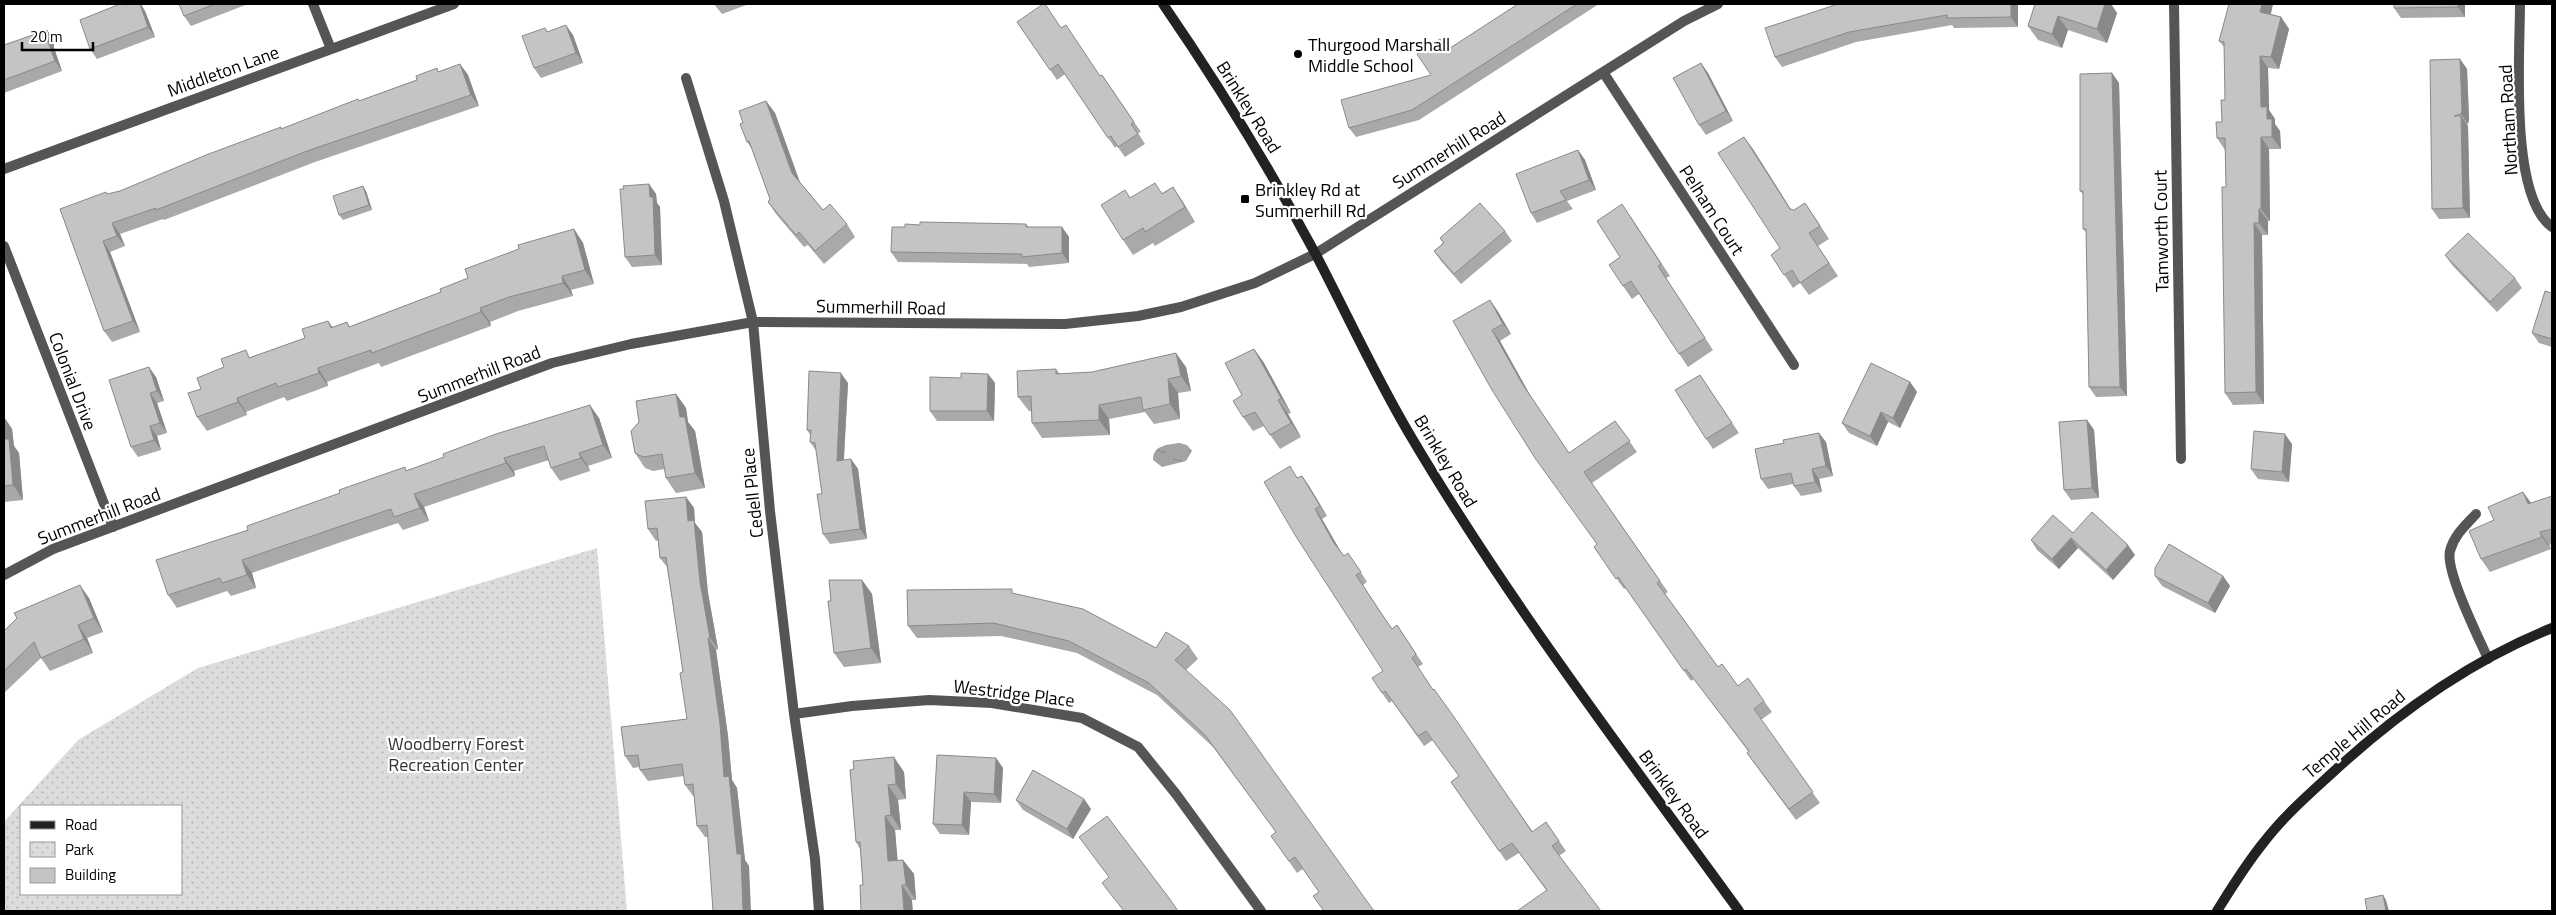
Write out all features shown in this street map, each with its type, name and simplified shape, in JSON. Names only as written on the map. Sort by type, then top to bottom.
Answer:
[{"type":"main road","name":"Brinkley Road","points":[[1163,4],[1235,114],[1315,254],[1380,382],[1461,517],[1497,573],[1739,911]]},
{"type":"main road","name":"Temple Hill Road","points":[[2217,911],[2265,840],[2309,794],[2368,739],[2429,693],[2488,660],[2552,628]]},
{"type":"street","points":[[313,4],[331,49]]},
{"type":"street","name":"Middleton Lane","points":[[4,169],[454,4]]},
{"type":"street","name":"Summerhill Road","points":[[4,575],[53,549],[552,363],[631,344],[753,322],[1036,324],[1124,318],[1208,299],[1255,283],[1315,254],[1684,21],[1718,4]]},
{"type":"street","name":"Tamworth Court","points":[[2174,4],[2181,459]]},
{"type":"street","name":"Northam Road","points":[[2520,4],[2521,119],[2526,171],[2535,208],[2541,218],[2552,227]]},
{"type":"street","name":"Pelham Court","points":[[1603,72],[1794,365]]},
{"type":"street","name":"Cedell Place","points":[[686,78],[724,201],[753,322],[770,511],[794,714],[815,859],[819,911]]},
{"type":"street","name":"Colonial Drive","points":[[4,246],[113,527]]},
{"type":"street","points":[[2476,514],[2454,538],[2449,553],[2452,572],[2488,660]]},
{"type":"street","name":"Westridge Place","points":[[794,714],[852,706],[930,700],[992,703],[1082,718],[1138,747],[1176,794],[1261,911]]},
{"type":"green space","name":"Woodberry Forest Recreation Center","points":[[597,548],[627,911],[4,911],[4,822],[78,740],[198,668]]},
{"type":"water","points":[[1179,443],[1187,445],[1192,451],[1186,461],[1162,467],[1153,460],[1155,451],[1158,449],[1166,445]]},
{"type":"building","points":[[120,4],[140,4],[148,27],[90,49],[80,20]]},
{"type":"building","points":[[179,4],[215,4],[184,16]]},
{"type":"building","points":[[1045,4],[1061,28],[1066,25],[1134,122],[1131,124],[1138,134],[1118,147],[1111,136],[1108,138],[1058,64],[1050,70],[1017,22]]},
{"type":"building","points":[[1518,4],[1577,4],[1412,110],[1349,128],[1341,100],[1431,75],[1417,54],[1440,39],[1447,50]]},
{"type":"building","points":[[1838,4],[2011,4],[2011,17],[1947,18],[1947,15],[1849,32],[1775,57],[1765,28]]},
{"type":"building","points":[[2035,4],[2105,4],[2097,29],[2058,16],[2052,34],[2028,26]]},
{"type":"building","points":[[2229,4],[2262,4],[2260,12],[2281,17],[2271,57],[2260,56],[2261,107],[2267,107],[2267,119],[2272,119],[2272,137],[2261,137],[2261,209],[2259,209],[2259,223],[2254,223],[2256,392],[2225,393],[2222,187],[2226,187],[2225,138],[2217,138],[2216,122],[2222,122],[2221,100],[2225,100],[2224,42],[2219,41]]},
{"type":"building","points":[[2394,4],[2458,4],[2458,7],[2394,8]]},
{"type":"building","points":[[566,25],[576,53],[534,68],[522,36],[545,28],[547,32]]},
{"type":"building","points":[[47,30],[47,39],[55,61],[4,80],[4,45]]},
{"type":"building","points":[[2460,59],[2462,110],[2461,114],[2454,116],[2461,116],[2463,208],[2432,209],[2430,60]]},
{"type":"building","points":[[1701,63],[1726,111],[1699,125],[1673,78]]},
{"type":"building","points":[[460,64],[471,95],[307,151],[156,210],[156,208],[112,223],[117,236],[103,241],[133,321],[104,331],[60,209],[106,192],[107,194],[120,191],[206,155],[281,127],[281,129],[358,99],[359,101],[417,80],[416,76],[437,68],[438,72]]},
{"type":"building","points":[[2112,73],[2120,387],[2089,387],[2086,229],[2083,229],[2083,191],[2080,191],[2080,74]]},
{"type":"building","points":[[766,101],[792,173],[823,210],[830,204],[847,224],[815,251],[799,232],[796,235],[768,202],[770,199],[749,141],[747,142],[740,124],[743,123],[739,111]]},
{"type":"building","points":[[1744,137],[1790,209],[1794,210],[1805,203],[1820,226],[1809,233],[1829,263],[1800,283],[1792,270],[1784,275],[1771,255],[1780,248],[1718,153]]},
{"type":"building","points":[[1578,150],[1589,180],[1560,191],[1566,200],[1531,213],[1516,174]]},
{"type":"building","points":[[1155,183],[1162,194],[1173,187],[1185,207],[1145,232],[1143,228],[1123,240],[1101,205],[1125,190],[1130,198]]},
{"type":"building","points":[[649,184],[650,197],[653,197],[655,255],[625,257],[620,189],[624,189],[623,186]]},
{"type":"building","points":[[363,186],[369,205],[339,215],[333,196]]},
{"type":"building","points":[[1480,203],[1505,231],[1454,274],[1434,251],[1444,243],[1440,238]]},
{"type":"building","points":[[1622,204],[1661,264],[1658,266],[1705,338],[1679,354],[1631,281],[1623,286],[1609,265],[1620,257],[1597,221]]},
{"type":"building","points":[[920,222],[1026,224],[1026,227],[1062,227],[1062,253],[1022,257],[1022,254],[891,252],[892,227],[905,227],[905,224],[920,225]]},
{"type":"building","points":[[574,229],[585,270],[562,276],[563,283],[509,297],[480,308],[481,312],[372,353],[371,350],[318,368],[319,373],[278,387],[276,383],[237,398],[238,402],[197,417],[188,393],[201,389],[197,378],[224,367],[221,359],[246,350],[249,358],[305,338],[302,329],[328,321],[331,328],[347,322],[349,327],[441,292],[440,289],[468,278],[465,269],[519,249],[518,245]]},
{"type":"building","points":[[2468,233],[2515,278],[2490,302],[2445,255]]},
{"type":"building","points":[[2545,291],[2552,293],[2552,339],[2532,333]]},
{"type":"building","points":[[1490,300],[1503,324],[1492,330],[1523,385],[1569,453],[1615,421],[1630,441],[1584,472],[1660,581],[1657,583],[1718,667],[1722,664],[1738,686],[1748,678],[1764,701],[1754,709],[1813,792],[1789,809],[1747,753],[1749,751],[1686,669],[1684,671],[1618,577],[1616,579],[1594,547],[1597,544],[1535,458],[1492,390],[1453,321]]},
{"type":"building","points":[[1254,349],[1281,398],[1278,400],[1291,423],[1270,435],[1255,412],[1243,417],[1233,401],[1242,395],[1225,363]]},
{"type":"building","points":[[1176,353],[1181,376],[1168,379],[1170,404],[1143,410],[1141,397],[1099,405],[1099,420],[1032,423],[1031,396],[1018,397],[1017,371],[1056,369],[1056,374],[1092,372]]},
{"type":"building","points":[[1871,363],[1910,382],[1893,418],[1881,412],[1870,436],[1842,423]]},
{"type":"building","points":[[149,367],[157,391],[150,393],[160,423],[150,426],[154,440],[131,447],[109,380]]},
{"type":"building","points":[[809,371],[841,373],[837,461],[851,459],[860,529],[823,534],[817,494],[822,494],[815,443],[810,442],[811,430],[807,430]]},
{"type":"building","points":[[961,373],[988,374],[987,411],[930,411],[930,377],[961,378]]},
{"type":"building","points":[[1700,375],[1732,423],[1706,439],[1675,390]]},
{"type":"building","points":[[676,394],[680,417],[685,417],[695,473],[666,478],[662,454],[643,457],[635,453],[631,431],[639,422],[636,401]]},
{"type":"building","points":[[590,405],[603,445],[579,453],[581,458],[551,468],[544,446],[504,458],[506,463],[414,494],[420,508],[394,517],[391,509],[242,560],[247,575],[222,583],[220,578],[168,595],[156,560],[248,530],[247,526],[340,493],[339,490],[405,467],[406,471],[444,457],[443,454],[496,434]]},
{"type":"building","points":[[2087,420],[2092,488],[2064,490],[2059,422]]},
{"type":"building","points":[[2254,431],[2285,434],[2282,472],[2251,469]]},
{"type":"building","points":[[1819,433],[1826,466],[1812,469],[1815,482],[1794,486],[1791,473],[1761,479],[1755,449],[1784,443],[1783,440]]},
{"type":"building","points":[[4,439],[9,439],[13,485],[4,486]]},
{"type":"building","points":[[1290,466],[1297,478],[1302,476],[1320,506],[1315,509],[1334,543],[1344,556],[1348,553],[1361,572],[1356,575],[1379,610],[1392,629],[1397,625],[1416,654],[1412,658],[1532,832],[1546,822],[1559,841],[1552,846],[1601,911],[1517,911],[1547,890],[1512,843],[1499,851],[1451,782],[1459,776],[1426,731],[1418,736],[1385,691],[1382,693],[1372,678],[1383,671],[1295,535],[1264,482]]},
{"type":"building","points":[[2523,492],[2528,504],[2552,496],[2552,529],[2540,532],[2542,537],[2481,559],[2469,531],[2494,520],[2488,507]]},
{"type":"building","points":[[686,497],[688,521],[694,520],[700,582],[710,638],[708,638],[720,724],[724,777],[729,776],[737,854],[741,854],[743,911],[713,911],[707,825],[697,826],[693,784],[685,785],[682,764],[640,770],[638,755],[625,756],[621,727],[687,719],[680,673],[683,672],[666,557],[660,558],[657,528],[648,529],[645,501]]},
{"type":"building","points":[[2092,512],[2128,545],[2106,570],[2071,538],[2052,559],[2031,540],[2053,515],[2073,533]]},
{"type":"building","points":[[2169,544],[2223,576],[2208,603],[2155,576],[2155,568]]},
{"type":"building","points":[[829,580],[862,580],[871,648],[834,653],[828,601],[831,601]]},
{"type":"building","points":[[80,585],[94,618],[78,625],[84,639],[41,658],[34,642],[4,671],[4,631],[17,618],[14,613]]},
{"type":"building","points":[[1012,589],[1012,593],[1083,609],[1156,648],[1166,632],[1189,646],[1175,660],[1230,710],[1374,911],[1324,911],[1313,896],[1319,892],[1295,857],[1289,861],[1271,836],[1276,832],[1205,735],[1149,683],[1069,641],[993,623],[908,626],[907,590]]},
{"type":"building","points":[[937,755],[996,758],[994,794],[964,792],[962,825],[933,824]]},
{"type":"building","points":[[894,757],[896,784],[888,785],[891,815],[885,816],[888,861],[903,860],[906,885],[902,885],[904,911],[861,911],[860,885],[863,885],[860,842],[856,842],[850,770],[854,769],[853,761]]},
{"type":"building","points":[[1033,770],[1084,799],[1067,829],[1016,800]]},
{"type":"building","points":[[1107,816],[1178,911],[1124,911],[1102,883],[1109,877],[1079,837]]},
{"type":"building","points":[[2383,895],[2386,911],[2367,911],[2365,899]]},
{"type":"place","name":"Thurgood Marshall Middle School","points":[[1298,54]]},
{"type":"place","name":"Brinkley Rd at Summerhill Rd","points":[[1245,199]]}]
